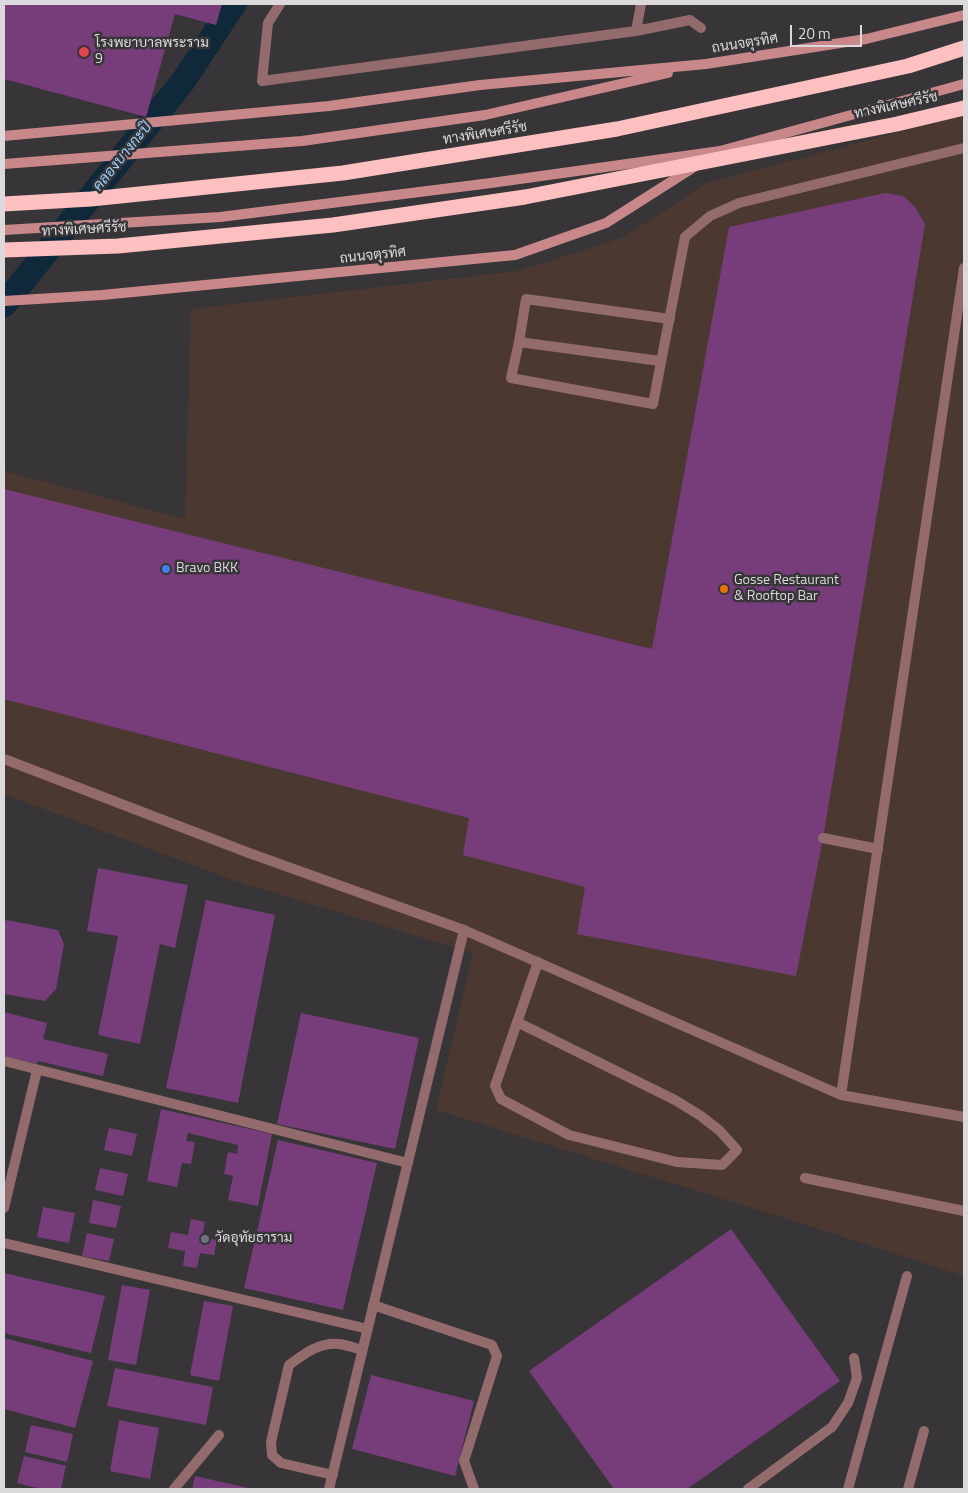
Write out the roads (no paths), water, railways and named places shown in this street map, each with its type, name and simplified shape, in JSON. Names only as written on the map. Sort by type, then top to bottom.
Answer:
[{"type":"highway","name":"ทางพิเศษศรีรัช","points":[[4,204],[91,199],[343,173],[608,131],[908,66],[964,48]]},
{"type":"highway","name":"ทางพิเศษศรีรัช","points":[[4,250],[118,246],[333,225],[525,197],[897,124],[964,108]]},
{"type":"main road","name":"ถนนจตุรทิศ","points":[[4,136],[329,106],[480,85],[706,64],[866,39],[964,15]]},
{"type":"main road","name":"ถนนจตุรทิศ","points":[[4,164],[302,141],[484,116],[706,64]]},
{"type":"main road","name":"ถนนจตุรทิศ","points":[[4,230],[220,217],[491,183],[720,151],[964,84]]},
{"type":"main road","name":"ถนนจตุรทิศ","points":[[4,302],[102,296],[515,255],[606,223],[720,151]]},
{"type":"street","points":[[280,4],[268,24],[262,80],[636,32],[690,20],[700,28]]},
{"type":"street","points":[[636,32],[641,4]]},
{"type":"street","points":[[670,319],[526,299],[511,378],[653,404],[660,361],[670,319],[685,237],[710,216],[739,204],[964,148]]},
{"type":"street","points":[[841,1094],[964,268]]},
{"type":"street","points":[[519,342],[660,361]]},
{"type":"street","points":[[4,759],[249,854],[464,930],[841,1094],[964,1117]]},
{"type":"street","points":[[824,838],[878,849]]},
{"type":"street","points":[[329,1489],[464,930]]},
{"type":"street","points":[[517,1022],[675,1100],[701,1116],[720,1131],[737,1150],[722,1165],[677,1162],[568,1135],[501,1099],[495,1086],[517,1022],[538,962]]},
{"type":"street","points":[[4,1061],[408,1163]]},
{"type":"street","points":[[4,1208],[37,1070]]},
{"type":"street","points":[[805,1178],[964,1210]]},
{"type":"street","points":[[4,1243],[368,1329]]},
{"type":"street","points":[[848,1489],[907,1276]]},
{"type":"street","points":[[373,1306],[492,1345],[497,1356],[464,1461],[474,1489]]},
{"type":"street","points":[[332,1475],[281,1463],[272,1455],[271,1442],[288,1365],[310,1350],[324,1346],[338,1344],[362,1350]]},
{"type":"street","points":[[748,1489],[832,1427],[848,1403],[857,1378],[854,1358]]},
{"type":"street","points":[[908,1489],[924,1431]]},
{"type":"street","points":[[174,1489],[219,1435]]},
{"type":"waterway","name":"คลองบางกะปิ","points":[[4,305],[184,80],[234,4]]},
{"type":"place","name":"โรงพยาบาลพระราม 9","points":[[84,52]]},
{"type":"place","name":"Bravo BKK","points":[[166,569]]},
{"type":"place","name":"Gosse Restaurant & Rooftop Bar","points":[[724,589]]},
{"type":"place","name":"วัดอุทัยธาราม","points":[[205,1239]]}]
